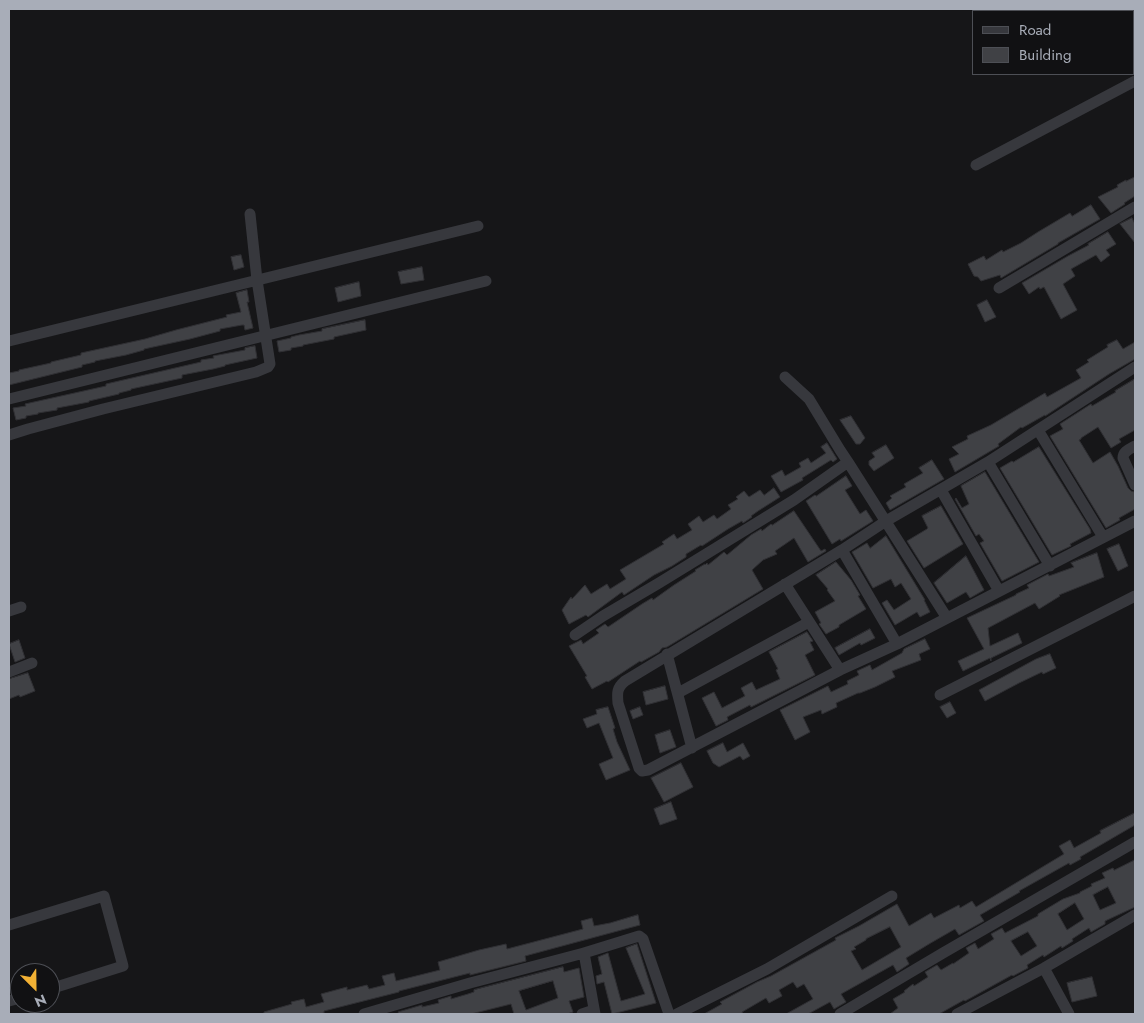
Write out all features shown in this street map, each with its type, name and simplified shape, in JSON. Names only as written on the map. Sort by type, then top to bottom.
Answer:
[{"type":"street","points":[[976,165],[1135,81]]},
{"type":"street","points":[[999,288],[1135,207]]},
{"type":"street","points":[[9,435],[266,369],[270,364],[257,280],[250,214]]},
{"type":"street","points":[[9,341],[478,226]]},
{"type":"street","points":[[9,398],[486,281]]},
{"type":"street","points":[[1135,368],[988,462],[886,521],[842,550],[625,681],[618,687],[618,703],[639,768],[642,771],[648,770],[840,670],[897,644],[1135,521]]},
{"type":"street","points":[[785,377],[809,399],[947,618]]},
{"type":"street","points":[[1038,430],[1103,537]]},
{"type":"street","points":[[1135,446],[1126,451],[1123,458],[1135,485]]},
{"type":"street","points":[[575,636],[603,616],[794,500],[848,462]]},
{"type":"street","points":[[988,462],[1050,566]]},
{"type":"street","points":[[941,490],[1000,591]]},
{"type":"street","points":[[842,550],[897,644]]},
{"type":"street","points":[[785,584],[840,670]]},
{"type":"street","points":[[940,696],[1135,596]]},
{"type":"street","points":[[9,612],[21,607]]},
{"type":"street","points":[[678,693],[810,622]]},
{"type":"street","points":[[667,654],[692,748]]},
{"type":"street","points":[[9,672],[32,663]]},
{"type":"street","points":[[840,1014],[1135,842]]},
{"type":"street","points":[[9,925],[104,896],[123,966],[60,986]]},
{"type":"street","points":[[680,1013],[767,969],[892,896]]},
{"type":"street","points":[[957,1014],[1044,968],[1135,915]]},
{"type":"street","points":[[364,1014],[470,982],[584,953],[639,936],[643,939],[669,1014]]},
{"type":"street","points":[[582,1014],[594,1012],[584,953]]},
{"type":"street","points":[[1044,968],[1068,1014]]},
{"type":"building","points":[[1135,177],[1135,196],[1111,213],[1098,197],[1118,187],[1117,185],[1126,180]]},
{"type":"building","points":[[1091,205],[1100,219],[1001,278],[1000,275],[981,281],[978,277],[974,276],[968,264],[984,256],[986,260],[1002,250],[1003,252],[1070,213],[1072,216]]},
{"type":"building","points":[[1132,218],[1135,224],[1135,243],[1120,224]]},
{"type":"building","points":[[1108,232],[1116,244],[1106,250],[1110,255],[1101,262],[1096,255],[1071,269],[1075,276],[1063,284],[1077,310],[1061,319],[1044,287],[1040,289],[1039,287],[1029,294],[1022,283]]},
{"type":"building","points":[[241,255],[244,267],[234,270],[231,257]]},
{"type":"building","points":[[422,267],[424,280],[401,284],[398,272]]},
{"type":"building","points":[[359,282],[361,296],[338,302],[335,288]]},
{"type":"building","points":[[247,290],[249,302],[247,302],[253,328],[245,330],[244,325],[242,325],[220,329],[220,331],[190,339],[95,361],[82,365],[82,367],[9,385],[9,373],[81,355],[81,353],[145,339],[241,312],[236,293]]},
{"type":"building","points":[[987,300],[996,317],[985,322],[977,305]]},
{"type":"building","points":[[365,320],[366,330],[279,352],[277,341]]},
{"type":"building","points":[[1117,340],[1123,349],[1135,342],[1135,359],[1045,416],[1021,427],[998,444],[999,446],[955,472],[949,459],[959,454],[952,447],[968,439],[967,436],[991,425],[1045,393],[1047,397],[1081,378],[1076,370],[1089,362],[1087,360],[1108,347],[1107,345]]},
{"type":"building","points":[[255,346],[257,358],[182,375],[182,378],[131,389],[119,394],[57,408],[57,410],[38,413],[16,420],[13,408],[26,406],[25,404],[106,386],[106,384],[201,362],[201,360],[214,358],[213,356],[245,350],[245,348]]},
{"type":"building","points":[[1135,379],[1135,430],[1119,439],[1121,442],[1111,448],[1098,427],[1079,440],[1093,463],[1110,452],[1128,488],[1135,492],[1135,509],[1106,528],[1050,436],[1063,429],[1060,424]]},
{"type":"building","points":[[851,416],[865,438],[860,444],[856,444],[840,420]]},
{"type":"building","points":[[827,443],[837,459],[833,462],[831,460],[802,478],[803,480],[781,492],[771,476],[782,470],[785,476],[801,467],[799,463],[808,458],[811,463],[826,453],[821,447]]},
{"type":"building","points":[[886,445],[894,458],[874,471],[869,465],[869,461],[875,457],[872,453]]},
{"type":"building","points":[[1039,447],[1091,533],[1052,555],[1000,468]]},
{"type":"building","points":[[932,460],[944,479],[890,510],[886,503],[892,498],[890,496],[906,487],[904,484],[923,473],[919,468]]},
{"type":"building","points":[[985,472],[1039,562],[1002,581],[980,543],[984,541],[979,534],[976,536],[955,499],[962,508],[969,504],[961,486]]},
{"type":"building","points":[[846,476],[852,486],[845,490],[860,514],[866,510],[873,521],[841,541],[840,539],[832,544],[806,501]]},
{"type":"building","points":[[774,488],[780,497],[743,523],[742,521],[686,554],[686,557],[624,595],[622,592],[588,617],[586,615],[569,624],[562,610],[571,597],[572,599],[585,585],[591,594],[607,584],[610,589],[626,579],[620,570],[664,544],[662,542],[674,534],[677,539],[692,530],[688,524],[699,516],[703,522],[714,515],[717,519],[731,509],[728,505],[738,499],[736,497],[744,491],[749,497],[760,490],[764,495]]},
{"type":"building","points":[[941,506],[963,544],[924,568],[907,541],[928,528],[922,516]]},
{"type":"building","points":[[794,511],[821,551],[825,549],[826,551],[808,562],[794,538],[775,551],[777,554],[763,560],[752,570],[763,589],[667,647],[662,648],[659,652],[640,661],[608,682],[592,689],[585,677],[587,676],[569,646],[581,640],[583,644],[599,633],[596,630],[605,624],[608,627],[652,598],[653,600],[695,570],[707,563],[708,565],[724,552],[727,555],[751,535],[761,529],[762,531]]},
{"type":"building","points":[[886,536],[925,600],[930,612],[920,617],[917,612],[895,625],[882,603],[887,600],[894,610],[911,599],[901,583],[895,587],[891,579],[873,588],[852,552],[867,543],[870,548]]},
{"type":"building","points":[[1119,544],[1128,566],[1118,571],[1107,549]]},
{"type":"building","points":[[1097,553],[1104,577],[1059,595],[1039,609],[1035,603],[988,628],[990,646],[1018,633],[1022,643],[991,658],[991,661],[990,658],[963,671],[958,661],[984,649],[967,618],[1029,588],[1027,585],[1048,574],[1049,576],[1074,567],[1071,563]]},
{"type":"building","points":[[966,556],[984,590],[970,598],[966,592],[947,603],[934,583]]},
{"type":"building","points":[[836,562],[851,580],[866,609],[826,634],[819,624],[821,623],[815,612],[835,601],[816,575]]},
{"type":"building","points":[[870,629],[875,638],[861,645],[860,643],[839,655],[835,648]]},
{"type":"building","points":[[807,632],[813,641],[810,642],[814,650],[805,655],[815,675],[751,707],[750,705],[727,717],[728,720],[716,726],[702,698],[714,692],[722,708],[745,696],[741,688],[752,682],[756,690],[780,679],[776,670],[778,669],[769,652]]},
{"type":"building","points":[[925,639],[930,649],[919,654],[921,660],[892,671],[895,677],[836,703],[837,707],[822,714],[821,710],[803,717],[810,732],[795,740],[780,710],[828,686],[831,692],[848,684],[847,681],[859,675],[857,671],[870,665],[872,670],[902,653],[904,649]]},
{"type":"building","points":[[19,640],[25,658],[15,662],[9,644]]},
{"type":"building","points":[[1050,654],[1056,668],[1043,674],[1042,672],[985,701],[979,690],[1036,659]]},
{"type":"building","points":[[28,673],[35,691],[9,699],[9,679]]},
{"type":"building","points":[[665,686],[668,699],[646,705],[643,692]]},
{"type":"building","points":[[950,702],[956,713],[947,718],[940,707]]},
{"type":"building","points":[[608,707],[615,728],[613,729],[617,742],[630,770],[606,780],[599,764],[613,758],[599,723],[587,728],[583,719],[597,714],[596,710]]},
{"type":"building","points":[[640,707],[643,715],[633,719],[630,711]]},
{"type":"building","points":[[670,730],[676,747],[660,753],[655,735]]},
{"type":"building","points":[[723,743],[727,752],[743,743],[750,756],[743,760],[740,756],[719,767],[713,763],[707,751]]},
{"type":"building","points":[[681,763],[693,787],[664,802],[651,778]]},
{"type":"building","points":[[671,802],[677,819],[660,825],[654,809]]},
{"type":"building","points":[[1135,813],[1135,825],[1080,857],[1081,859],[1070,865],[1069,863],[980,915],[984,921],[959,935],[955,929],[906,958],[909,964],[897,972],[893,965],[841,994],[846,1002],[834,1009],[830,1002],[808,1014],[786,1014],[813,999],[804,984],[797,988],[793,982],[779,990],[782,996],[769,1003],[766,998],[742,1012],[743,1014],[704,1014],[722,1004],[720,1002],[771,976],[897,904],[909,926],[931,913],[934,918],[959,905],[960,908],[972,901],[976,907],[1064,854],[1059,846],[1070,840],[1074,848],[1101,833],[1100,831]],"holes":[[[890,927],[901,947],[862,970],[851,951],[856,949],[854,947],[866,939]]]},
{"type":"building","points":[[1135,860],[1135,907],[1105,921],[1105,924],[1091,932],[1089,928],[1062,948],[1061,946],[1027,965],[1028,968],[939,1014],[890,1014],[898,1008],[893,999],[905,992],[913,984],[914,986],[928,977],[925,972],[937,965],[941,970],[953,964],[969,953],[966,948],[975,943],[978,949],[994,939],[991,934],[1002,928],[1005,933],[1038,916],[1038,914],[1063,899],[1080,893],[1092,886],[1091,884],[1105,878],[1102,873],[1113,868],[1114,870]],"holes":[[[1108,887],[1116,903],[1100,910],[1093,895]],[[1075,903],[1084,919],[1067,930],[1058,914]],[[1028,932],[1037,946],[1021,956],[1011,941]]]},
{"type":"building","points":[[638,915],[640,925],[525,956],[526,961],[399,991],[324,1011],[324,1013],[320,1014],[264,1014],[264,1012],[304,999],[306,1007],[324,1002],[321,994],[347,987],[347,990],[367,985],[369,989],[385,985],[382,976],[394,973],[396,981],[440,970],[438,962],[479,950],[506,944],[507,949],[583,929],[581,921],[592,918],[594,926]]},
{"type":"building","points":[[637,944],[656,1003],[612,1014],[604,982],[597,984],[596,976],[602,974],[598,957],[608,953],[621,1001],[645,994],[626,948]]},
{"type":"building","points":[[563,967],[564,972],[579,968],[584,997],[569,1001],[573,1012],[567,1014],[514,1014],[511,1004],[471,1014],[399,1014],[398,1012],[422,1005],[422,1007],[439,1003],[438,1000],[451,996],[451,999],[474,992],[474,990]],"holes":[[[553,981],[558,998],[526,1010],[519,991]]]},
{"type":"building","points":[[1092,977],[1097,996],[1072,1002],[1067,983]]}]
